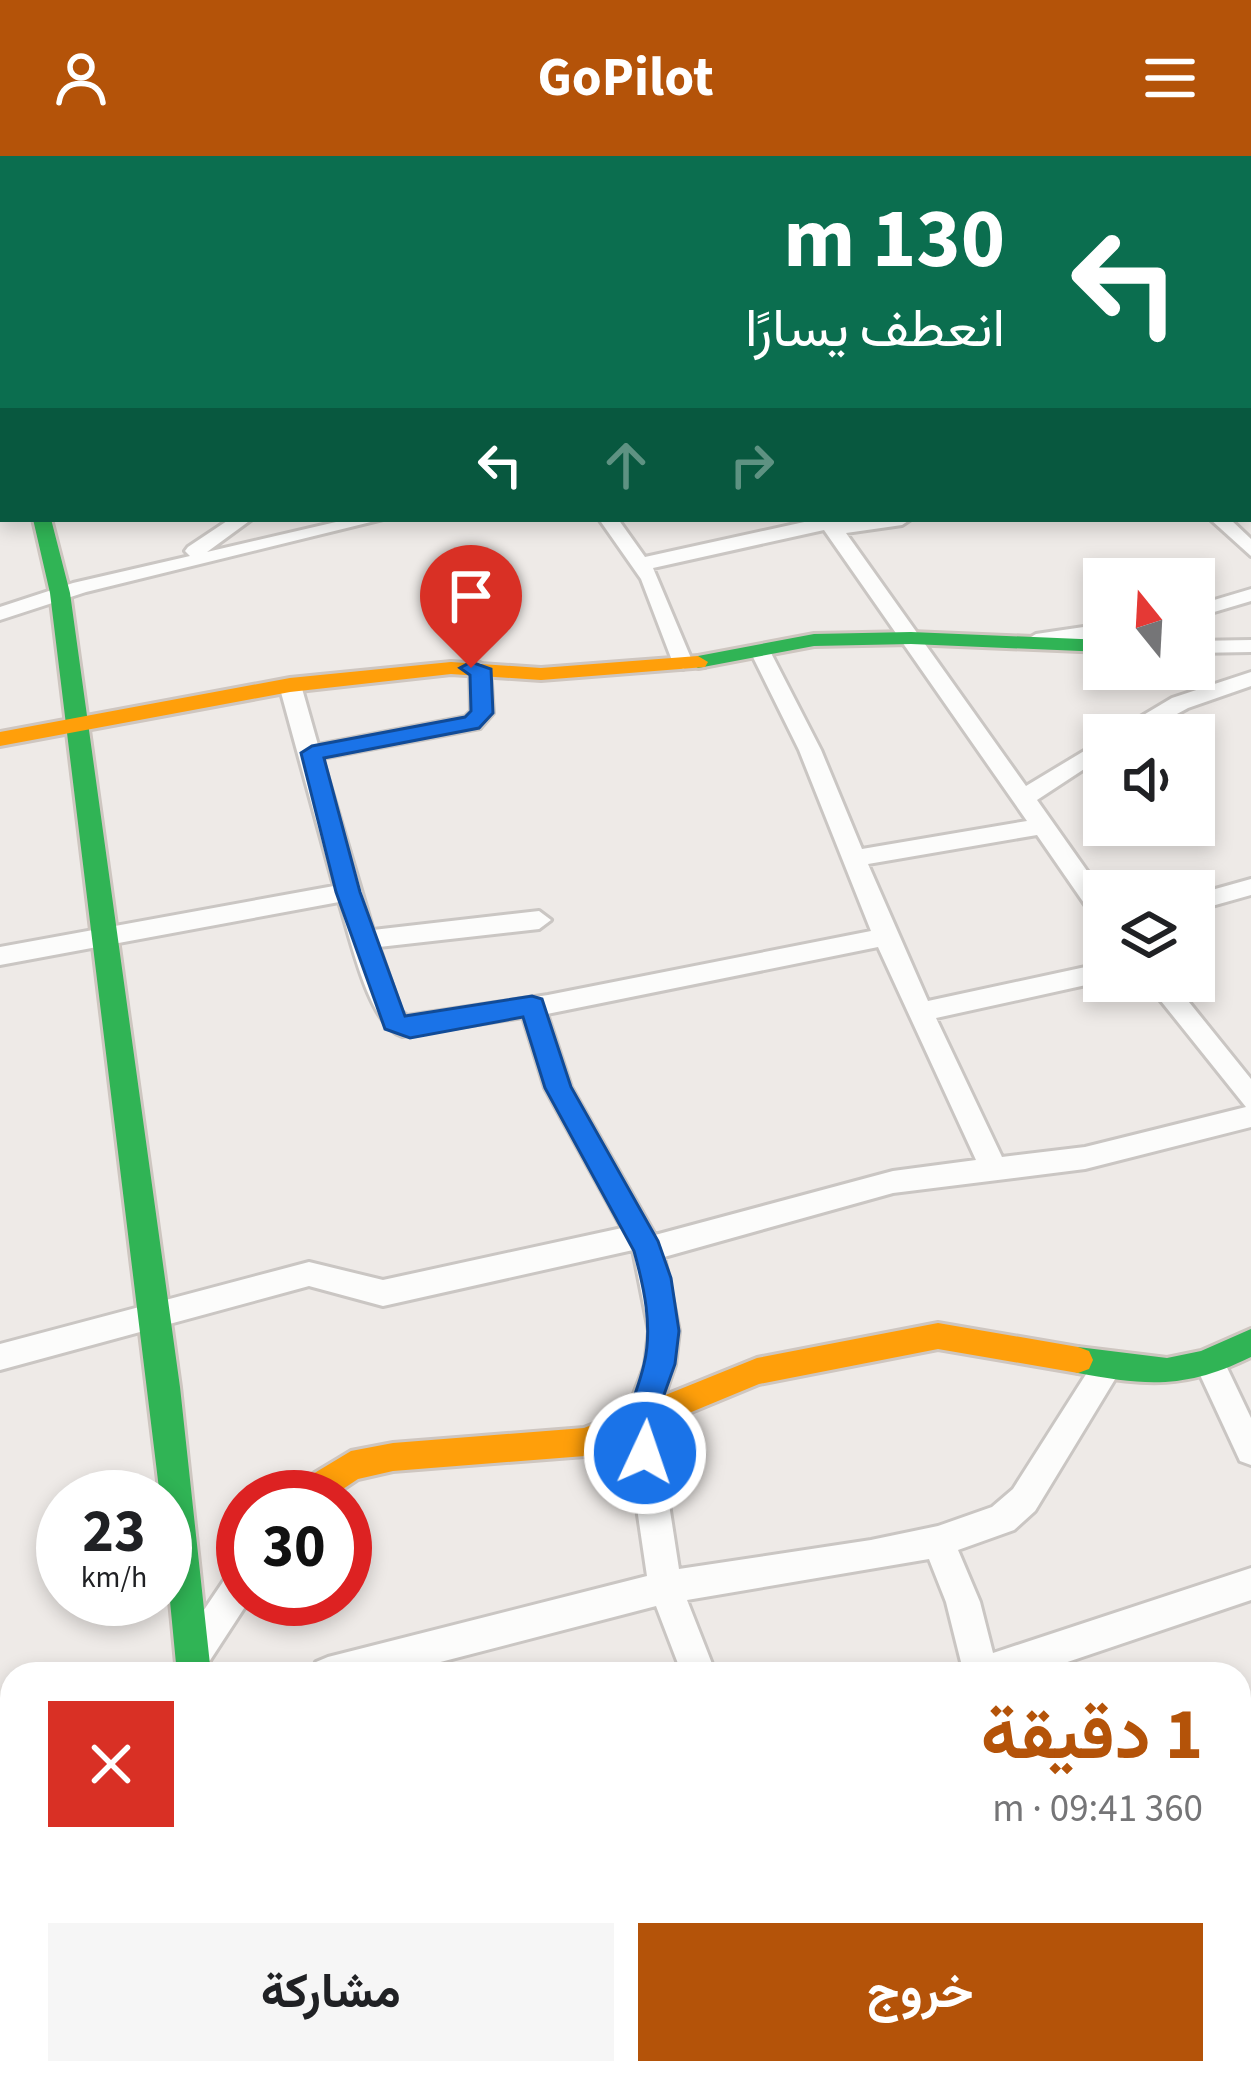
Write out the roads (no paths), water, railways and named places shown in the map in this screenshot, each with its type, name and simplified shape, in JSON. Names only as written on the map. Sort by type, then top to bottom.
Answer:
[{"type":"street","points":[[43,522],[60,593],[156,1318],[193,1662]]},
{"type":"street","points":[[170,566],[238,522]]},
{"type":"street","points":[[0,614],[60,593],[361,522]]},
{"type":"street","points":[[610,522],[642,564],[683,663]]},
{"type":"street","points":[[1223,522],[1251,550]]},
{"type":"street","points":[[642,564],[830,524],[1083,884]]},
{"type":"street","points":[[1215,606],[1251,595]]},
{"type":"street","points":[[1020,643],[1083,633]]},
{"type":"street","points":[[0,739],[290,685],[451,668],[541,674],[683,663],[761,653],[814,640],[911,638],[1083,645]]},
{"type":"street","points":[[1215,647],[1251,646]]},
{"type":"street","points":[[761,653],[810,750],[886,937],[993,1167]]},
{"type":"street","points":[[312,753],[472,723],[482,713],[480,669]]},
{"type":"street","points":[[1160,714],[1251,679]]},
{"type":"street","points":[[290,685],[348,892],[390,1016],[402,1026],[532,1006],[886,937]]},
{"type":"street","points":[[1022,799],[1083,760]]},
{"type":"street","points":[[855,858],[1041,826]]},
{"type":"street","points":[[1215,897],[1251,887]]},
{"type":"street","points":[[0,956],[348,892]]},
{"type":"street","points":[[364,940],[539,920]]},
{"type":"street","points":[[920,1012],[1083,977]]},
{"type":"street","points":[[1175,1002],[1247,1088]]},
{"type":"street","points":[[532,1006],[558,1088],[645,1243],[664,1331],[660,1364],[640,1420],[665,1587],[694,1662]]},
{"type":"street","points":[[0,1358],[310,1274],[383,1293],[645,1243],[893,1182],[1085,1158],[1251,1116]]},
{"type":"street","points":[[345,1470],[393,1456],[585,1442],[757,1371],[938,1336],[1162,1375],[1210,1364],[1251,1342]]},
{"type":"street","points":[[1210,1364],[1251,1451]]},
{"type":"street","points":[[374,1662],[665,1587],[938,1542],[1003,1519],[1024,1500],[1108,1366]]},
{"type":"street","points":[[938,1542],[963,1602],[978,1662]]},
{"type":"street","points":[[1017,1662],[1251,1584]]},
{"type":"street","points":[[195,1662],[216,1626]]}]
